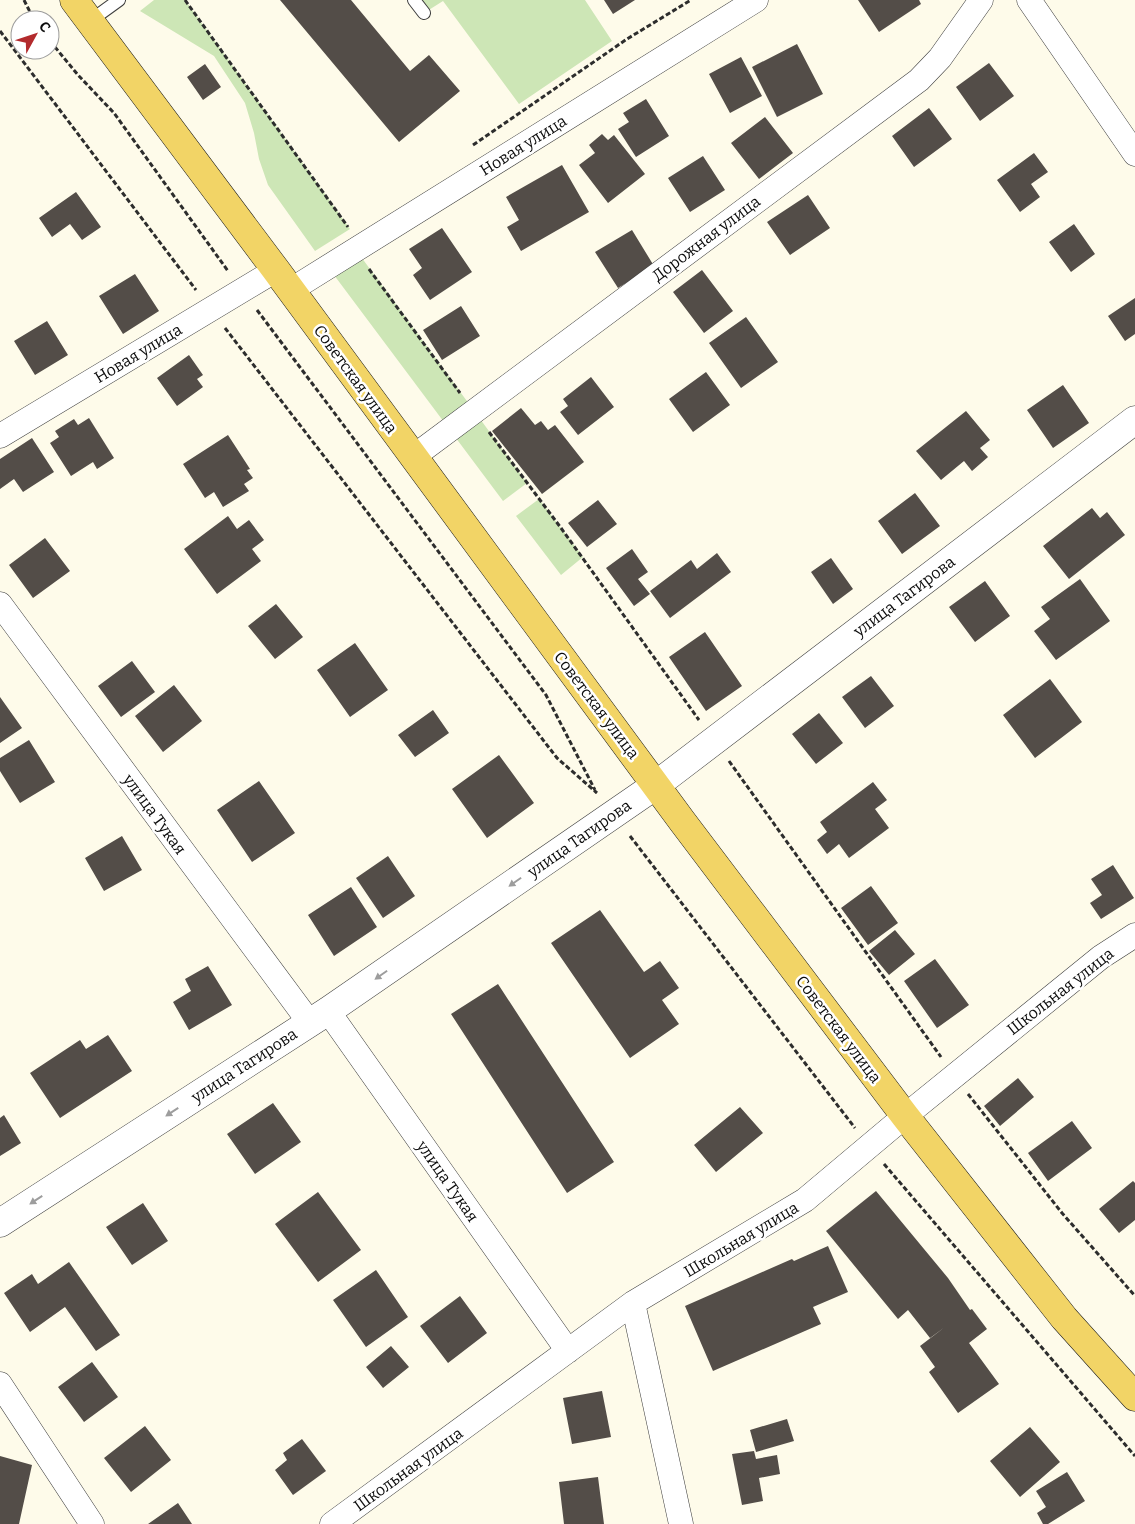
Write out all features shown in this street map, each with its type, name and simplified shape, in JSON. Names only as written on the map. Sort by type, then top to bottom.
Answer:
[{"type":"main road","name":"Советская улица","points":[[74,0],[656,785],[905,1116],[1064,1318],[1135,1397]]},
{"type":"street","name":"Новая улица","points":[[0,436],[242,290],[283,280],[756,0]]},
{"type":"street","name":"Дорожная улица","points":[[412,457],[918,80],[940,58],[981,0]]},
{"type":"street","points":[[1029,0],[1135,154]]},
{"type":"street","name":"улица Тагирова","points":[[0,1223],[319,1017],[656,785],[1135,420]]},
{"type":"street","name":"улица Тукая","points":[[0,604],[319,1017],[568,1351]]},
{"type":"street","name":"Школьная улица","points":[[332,1524],[633,1304],[805,1200],[1101,957],[1135,935]]},
{"type":"street","points":[[633,1304],[681,1524]]},
{"type":"street","points":[[0,1384],[92,1524]]},
{"type":"lane","points":[[90,21],[119,0]]},
{"type":"lane","points":[[414,0],[424,13]]},
{"type":"path","points":[[185,0],[474,412],[561,528],[954,1076],[1062,1213],[1135,1296]]},
{"type":"path","points":[[470,146],[627,39],[692,0]]},
{"type":"path","points":[[0,31],[210,309],[557,758],[597,793]]},
{"type":"path","points":[[60,53],[114,113],[242,290],[546,695],[597,793],[613,814]]},
{"type":"green space","points":[[154,0],[185,0],[350,229],[315,251],[268,185],[259,159],[245,103],[214,56],[140,11]]},
{"type":"green space","points":[[414,0],[585,0],[612,41],[519,104],[443,1],[424,13]]},
{"type":"green space","points":[[356,250],[527,483],[503,501],[328,267]]},
{"type":"green space","points":[[539,499],[583,557],[561,575],[516,516]]},
{"type":"building","points":[[280,0],[351,0],[410,71],[429,55],[460,91],[399,142]]},
{"type":"building","points":[[604,0],[635,0],[613,14]]},
{"type":"building","points":[[858,0],[919,0],[921,4],[879,32]]},
{"type":"building","points":[[797,44],[823,94],[777,117],[752,67]]},
{"type":"building","points":[[741,57],[762,96],[730,113],[709,74]]},
{"type":"building","points":[[989,63],[1014,96],[980,121],[956,87]]},
{"type":"building","points":[[205,64],[221,87],[203,100],[187,77]]},
{"type":"building","points":[[646,99],[669,136],[636,157],[618,129],[629,122],[623,113]]},
{"type":"building","points":[[929,108],[952,139],[914,167],[892,136]]},
{"type":"building","points":[[765,117],[793,153],[759,179],[731,143]]},
{"type":"building","points":[[602,134],[608,140],[614,135],[645,174],[608,203],[579,165],[595,153],[589,145]]},
{"type":"building","points":[[1034,153],[1048,172],[1031,184],[1040,197],[1020,212],[997,180]]},
{"type":"building","points":[[703,156],[725,190],[690,212],[668,178]]},
{"type":"building","points":[[562,165],[589,212],[521,251],[507,227],[519,220],[506,197]]},
{"type":"building","points":[[76,192],[101,227],[82,240],[70,224],[52,237],[39,218]]},
{"type":"building","points":[[808,195],[830,228],[790,255],[767,222]]},
{"type":"building","points":[[1074,224],[1095,254],[1071,272],[1049,242]]},
{"type":"building","points":[[442,228],[472,272],[430,300],[413,275],[422,268],[409,249]]},
{"type":"building","points":[[632,230],[654,266],[618,288],[595,252]]},
{"type":"building","points":[[702,270],[733,311],[704,333],[673,292]]},
{"type":"building","points":[[135,274],[159,311],[123,334],[99,296]]},
{"type":"building","points":[[1135,298],[1135,334],[1125,341],[1108,316]]},
{"type":"building","points":[[461,306],[480,336],[442,360],[423,330]]},
{"type":"building","points":[[746,317],[778,362],[741,388],[709,343]]},
{"type":"building","points":[[47,321],[68,355],[35,375],[14,341]]},
{"type":"building","points":[[189,355],[203,375],[197,379],[203,387],[177,406],[157,378]]},
{"type":"building","points":[[706,372],[730,405],[693,432],[669,399]]},
{"type":"building","points":[[591,377],[614,407],[578,435],[560,412],[568,406],[563,399]]},
{"type":"building","points":[[1063,385],[1089,423],[1053,448],[1027,410]]},
{"type":"building","points":[[521,408],[535,425],[541,421],[548,430],[555,425],[584,462],[542,494],[492,431]]},
{"type":"building","points":[[966,411],[990,440],[980,448],[988,457],[972,471],[964,461],[941,480],[916,451]]},
{"type":"building","points":[[89,418],[114,458],[97,469],[93,462],[71,476],[50,443],[59,437],[55,431],[74,419],[78,425]]},
{"type":"building","points":[[228,435],[250,469],[247,470],[253,478],[244,484],[249,491],[223,507],[214,492],[205,498],[183,464]]},
{"type":"building","points":[[32,438],[54,472],[23,492],[14,479],[0,489],[0,459]]},
{"type":"building","points":[[915,493],[940,526],[902,554],[878,521]]},
{"type":"building","points":[[598,500],[617,524],[587,547],[568,523]]},
{"type":"building","points":[[1092,508],[1100,518],[1107,512],[1125,535],[1069,579],[1043,546]]},
{"type":"building","points":[[228,516],[237,529],[249,520],[264,540],[252,549],[261,561],[217,594],[184,549]]},
{"type":"building","points":[[45,538],[70,571],[33,598],[9,565]]},
{"type":"building","points":[[632,549],[648,572],[638,579],[650,594],[634,606],[606,568]]},
{"type":"building","points":[[717,553],[731,572],[670,618],[650,591],[691,560],[697,569]]},
{"type":"building","points":[[831,558],[853,589],[833,604],[811,572]]},
{"type":"building","points":[[1080,579],[1110,621],[1056,660],[1034,631],[1050,619],[1041,607]]},
{"type":"building","points":[[985,581],[1010,616],[975,642],[949,607]]},
{"type":"building","points":[[276,604],[303,637],[275,659],[248,626]]},
{"type":"building","points":[[705,632],[742,686],[706,711],[669,657]]},
{"type":"building","points":[[355,643],[388,690],[350,717],[317,670]]},
{"type":"building","points":[[132,661],[155,692],[121,717],[98,686]]},
{"type":"building","points":[[871,676],[894,706],[865,728],[842,697]]},
{"type":"building","points":[[1050,679],[1082,722],[1035,758],[1003,715]]},
{"type":"building","points":[[174,685],[202,721],[163,752],[135,716]]},
{"type":"building","points":[[0,697],[22,728],[0,743]]},
{"type":"building","points":[[433,710],[449,733],[415,757],[398,735]]},
{"type":"building","points":[[819,713],[843,743],[816,764],[792,734]]},
{"type":"building","points":[[29,740],[55,782],[20,803],[0,771],[0,758]]},
{"type":"building","points":[[499,755],[534,803],[487,838],[452,789]]},
{"type":"building","points":[[259,781],[295,833],[252,862],[217,810]]},
{"type":"building","points":[[873,782],[887,800],[875,809],[889,828],[849,858],[839,844],[827,854],[817,840],[827,832],[820,822]]},
{"type":"building","points":[[122,836],[142,870],[104,891],[85,858]]},
{"type":"building","points":[[388,856],[415,896],[383,918],[356,878]]},
{"type":"building","points":[[1113,865],[1134,898],[1101,919],[1090,903],[1102,895],[1091,879]]},
{"type":"building","points":[[871,886],[898,923],[868,945],[841,908]]},
{"type":"building","points":[[351,887],[377,927],[334,956],[308,915]]},
{"type":"building","points":[[600,910],[644,972],[660,961],[679,988],[662,1000],[679,1024],[630,1058],[551,943]]},
{"type":"building","points":[[895,930],[915,954],[889,975],[869,951]]},
{"type":"building","points":[[935,959],[969,1005],[937,1028],[904,981]]},
{"type":"building","points":[[208,966],[232,1005],[189,1030],[173,1002],[191,991],[185,979]]},
{"type":"building","points":[[498,984],[614,1162],[567,1193],[451,1014]]},
{"type":"building","points":[[108,1035],[132,1071],[60,1118],[30,1073],[80,1040],[86,1049]]},
{"type":"building","points":[[1018,1078],[1034,1097],[1000,1126],[984,1106]]},
{"type":"building","points":[[273,1103],[301,1142],[255,1174],[227,1134]]},
{"type":"building","points":[[740,1107],[763,1133],[716,1172],[694,1145]]},
{"type":"building","points":[[4,1115],[21,1143],[0,1156],[0,1118]]},
{"type":"building","points":[[1072,1121],[1092,1148],[1048,1181],[1028,1153]]},
{"type":"building","points":[[1133,1181],[1135,1183],[1135,1220],[1119,1233],[1099,1209]]},
{"type":"building","points":[[876,1191],[948,1278],[970,1310],[972,1309],[987,1329],[969,1343],[999,1384],[958,1413],[929,1372],[935,1367],[920,1346],[945,1327],[930,1338],[908,1310],[898,1319],[826,1231]]},
{"type":"building","points":[[318,1192],[361,1250],[318,1282],[275,1224]]},
{"type":"building","points":[[143,1203],[168,1241],[132,1265],[106,1227]]},
{"type":"building","points":[[828,1246],[848,1292],[813,1307],[821,1324],[713,1371],[685,1306],[792,1259],[794,1261]]},
{"type":"building","points":[[69,1262],[120,1335],[96,1351],[65,1307],[30,1332],[4,1293],[32,1274],[38,1284]]},
{"type":"building","points":[[376,1270],[408,1317],[366,1347],[333,1300]]},
{"type":"building","points":[[460,1296],[487,1333],[448,1363],[420,1326]]},
{"type":"building","points":[[391,1346],[409,1367],[383,1388],[366,1367]]},
{"type":"building","points":[[92,1362],[118,1397],[84,1422],[58,1387]]},
{"type":"building","points":[[602,1391],[611,1437],[572,1444],[563,1398]]},
{"type":"building","points":[[787,1419],[794,1441],[756,1452],[750,1430]]},
{"type":"building","points":[[145,1426],[171,1460],[131,1492],[104,1458]]},
{"type":"building","points":[[1030,1427],[1060,1462],[1020,1497],[990,1461]]},
{"type":"building","points":[[302,1439],[326,1471],[293,1495],[275,1470],[287,1460],[283,1453]]},
{"type":"building","points":[[754,1451],[756,1459],[777,1455],[780,1474],[759,1478],[763,1501],[742,1505],[732,1454]]},
{"type":"building","points":[[0,1456],[32,1465],[19,1524],[0,1524]]},
{"type":"building","points":[[1067,1472],[1085,1501],[1048,1524],[1043,1524],[1037,1513],[1046,1507],[1036,1491]]},
{"type":"building","points":[[598,1477],[604,1524],[564,1524],[559,1482]]},
{"type":"building","points":[[178,1503],[192,1524],[148,1524]]}]
